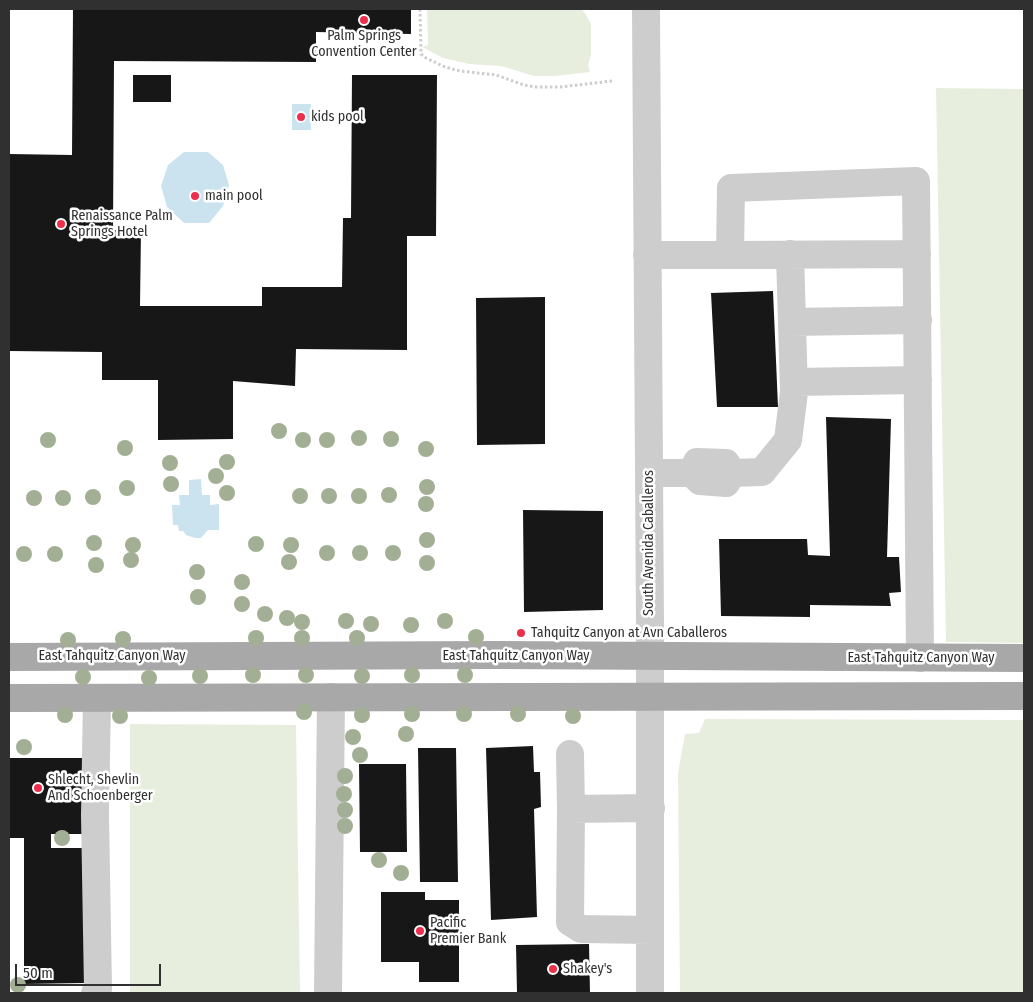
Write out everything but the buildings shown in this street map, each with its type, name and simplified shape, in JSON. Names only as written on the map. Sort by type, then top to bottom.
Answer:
[{"type":"main road","name":"East Tahquitz Canyon Way","points":[[9,657],[199,648],[650,656],[1024,658]]},
{"type":"main road","points":[[9,698],[1024,696]]},
{"type":"street","name":"South Avenida Caballeros","points":[[646,9],[651,808],[650,993]]},
{"type":"street","points":[[730,254],[731,188],[916,181],[920,658]]},
{"type":"street","points":[[649,472],[692,473],[700,481],[726,483],[732,473],[762,472],[788,440],[794,392],[790,254]]},
{"type":"street","points":[[647,255],[917,254]]},
{"type":"street","points":[[792,322],[918,320]]},
{"type":"street","points":[[794,382],[918,380]]},
{"type":"street","points":[[328,993],[330,697]]},
{"type":"street","points":[[95,993],[98,989],[95,815],[97,698]]},
{"type":"street","points":[[570,754],[570,922],[581,929],[650,930]]},
{"type":"street","points":[[571,809],[651,808]]},
{"type":"path","points":[[420,9],[421,54],[445,67],[460,71],[496,75],[524,85],[536,87],[560,88],[612,81]]},
{"type":"green space","points":[[427,9],[581,9],[591,24],[591,55],[588,65],[590,72],[534,76],[501,66],[469,64],[443,58],[422,47],[428,45]]},
{"type":"green space","points":[[936,88],[1024,89],[1024,643],[946,642]]},
{"type":"green space","points":[[705,719],[1024,720],[1024,993],[680,993],[678,773],[685,734],[699,733]]},
{"type":"green space","points":[[130,724],[296,725],[300,993],[130,993]]},
{"type":"water","name":"kids pool","points":[[292,104],[311,104],[311,130],[292,130]]},
{"type":"water","name":"main pool","points":[[184,152],[208,152],[223,165],[229,185],[223,206],[209,223],[184,223],[167,207],[161,186],[168,165]]},
{"type":"water","points":[[201,479],[202,495],[210,495],[210,505],[219,504],[219,530],[208,530],[201,538],[195,538],[186,535],[183,531],[179,531],[178,525],[173,525],[172,505],[180,505],[179,495],[189,495],[189,480]]},
{"type":"place","name":"Palm Springs Convention Center","points":[[364,20]]},
{"type":"place","name":"kids pool","points":[[301,117]]},
{"type":"place","name":"main pool","points":[[195,196]]},
{"type":"place","name":"Renaissance Palm Springs Hotel","points":[[61,224]]},
{"type":"place","name":"Tahquitz Canyon at Avn Caballeros","points":[[521,633]]},
{"type":"place","name":"Shlecht, Shevlin And Schoenberger","points":[[38,788]]},
{"type":"place","name":"Pacific Premier Bank","points":[[420,931]]},
{"type":"place","name":"Shakey's","points":[[553,969]]}]
